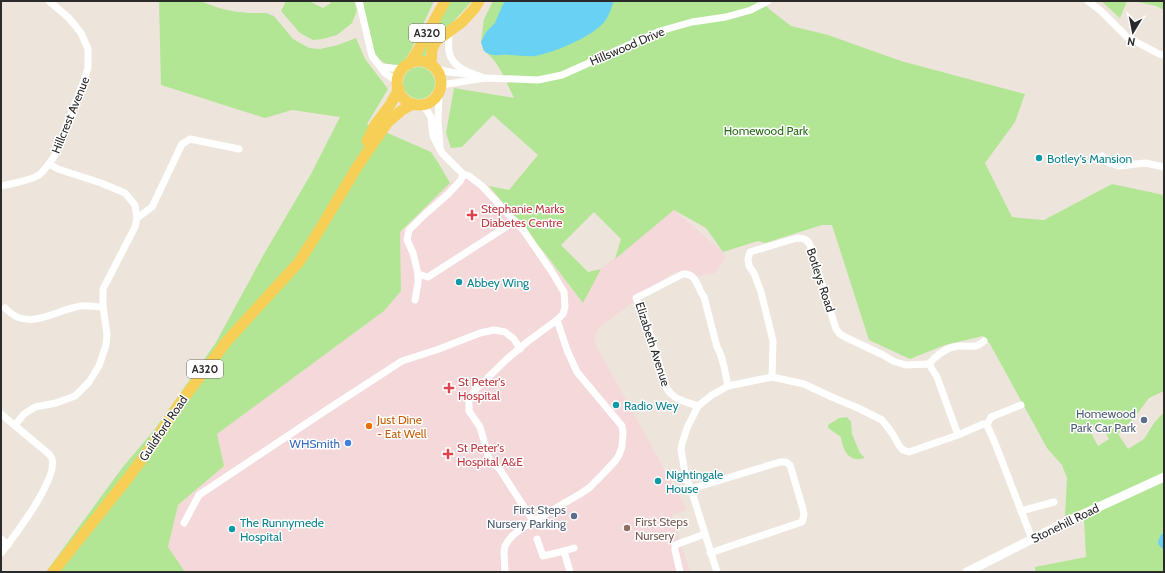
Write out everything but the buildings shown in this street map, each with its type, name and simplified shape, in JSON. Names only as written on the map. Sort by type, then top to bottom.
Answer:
[{"type":"main road","name":"A320","points":[[398,85],[398,78],[417,52],[445,1]]},
{"type":"main road","name":"A320","points":[[417,104],[430,102],[435,98],[440,89],[441,79],[433,67],[432,49],[436,42],[474,9],[479,1]]},
{"type":"main road","points":[[406,67],[418,61],[425,62],[433,67]]},
{"type":"main road","points":[[398,85],[402,96],[417,104]]},
{"type":"main road","name":"Guildford Road","points":[[357,167],[370,133],[390,105],[398,85]]},
{"type":"main road","name":"Guildford Road","points":[[53,572],[132,472],[180,402],[227,341],[299,262],[357,167],[388,122],[402,110],[417,104]]},
{"type":"street","name":"Hillcrest Avenue","points":[[1,186],[20,182],[38,175],[49,164],[54,157],[84,83],[88,68],[88,49],[81,33],[69,18],[49,1]]},
{"type":"street","points":[[358,1],[372,56],[385,73],[398,85]]},
{"type":"street","name":"Hillswood Drive","points":[[433,67],[449,72],[471,74],[485,78],[538,80],[562,75],[660,31],[692,22],[726,17],[751,10],[768,1]]},
{"type":"street","points":[[1088,1],[1127,37],[1159,54],[1164,55]]},
{"type":"street","name":"Hillswood Drive","points":[[449,32],[449,52],[452,59],[462,69],[471,74]]},
{"type":"street","points":[[381,67],[406,67]]},
{"type":"street","name":"Hillswood Drive","points":[[440,89],[485,78]]},
{"type":"street","points":[[440,89],[438,121],[440,147],[442,153],[463,174],[469,176],[482,186],[524,231],[564,292],[565,307],[563,314],[520,349],[474,391],[469,400],[469,411],[480,427],[490,462],[499,468],[533,521]]},
{"type":"street","points":[[417,104],[429,113],[435,140],[440,147]]},
{"type":"street","points":[[137,218],[152,207],[182,144],[186,141],[190,139],[240,149]]},
{"type":"street","points":[[1102,156],[1109,163],[1119,166],[1145,164],[1164,167]]},
{"type":"street","points":[[15,425],[24,414],[36,408],[75,396],[90,382],[99,366],[106,345],[107,334],[103,307],[103,290],[135,227],[137,218],[135,205],[125,193],[101,183],[58,169],[49,164]]},
{"type":"street","points":[[415,300],[418,274],[413,253],[407,240],[409,230],[448,194],[461,180],[463,174]]},
{"type":"street","points":[[418,274],[428,277],[515,221]]},
{"type":"street","name":"Botleys Road","points":[[772,377],[773,341],[769,319],[754,273],[749,266],[748,259],[750,252],[797,238],[805,239],[810,244],[836,329],[840,334],[893,361],[906,365],[929,364]]},
{"type":"street","name":"Elizabeth Avenue","points":[[698,406],[676,399],[667,389],[644,315],[636,298],[683,274],[692,275],[704,297],[714,339],[720,351],[724,365],[728,386]]},
{"type":"street","points":[[5,308],[16,318],[28,320],[82,306],[103,307]]},
{"type":"street","points":[[505,572],[505,546],[513,535],[533,521],[589,488],[616,460],[622,447],[622,426],[577,372],[567,350],[557,320]]},
{"type":"street","points":[[184,523],[200,495],[241,466],[402,361],[439,349],[480,333],[494,330],[505,332],[514,339],[520,349]]},
{"type":"street","points":[[958,435],[937,377],[929,364],[931,361],[952,347],[967,345],[976,346],[984,341]]},
{"type":"street","points":[[717,572],[691,489],[686,478],[682,444],[687,428],[698,406],[712,395],[728,386],[772,377],[804,384],[882,420],[900,447],[909,452],[958,435],[983,424],[987,425]]},
{"type":"street","points":[[987,425],[991,417],[1021,405]]},
{"type":"street","points":[[1,414],[49,454],[53,460],[51,472],[43,492],[33,509],[1,553]]},
{"type":"street","points":[[987,425],[1032,539]]},
{"type":"street","points":[[691,489],[780,462],[786,462],[790,465],[803,509],[804,516],[802,522],[710,553]]},
{"type":"street","name":"Stonehill Road","points":[[967,572],[1066,522],[1164,477]]},
{"type":"street","points":[[1021,511],[1054,502]]},
{"type":"street","points":[[680,572],[675,545],[705,534]]},
{"type":"street","points":[[1,539],[8,545]]},
{"type":"street","points":[[537,539],[543,556],[574,548]]},
{"type":"street","points":[[564,551],[570,572]]},
{"type":"shaded area","name":"St Peter's Hospital","points":[[463,174],[489,186],[583,302],[601,269],[674,210],[723,252],[725,258],[715,273],[697,276],[687,271],[671,274],[597,329],[594,342],[687,510],[672,515],[690,572],[185,572],[168,547],[178,505],[224,466],[217,434],[384,311],[401,291],[400,232],[450,183]]},
{"type":"green space","points":[[159,1],[200,1],[232,11],[266,13],[274,16],[293,39],[309,48],[320,49],[338,45],[356,38],[365,59],[388,89],[367,124],[431,152],[450,183],[400,232],[401,291],[384,311],[217,434],[224,466],[178,505],[168,547],[185,572],[46,572],[122,468],[155,429],[215,344],[264,254],[311,174],[340,117],[292,110],[265,118],[161,85]]},
{"type":"green space","points":[[286,1],[309,1],[323,8],[331,3],[329,1],[354,1],[357,10],[352,23],[337,35],[313,40],[300,33],[281,11]]},
{"type":"green space","points":[[363,1],[434,1],[411,50],[404,61],[397,66],[387,64],[380,60],[371,46]]},
{"type":"green space","points":[[451,1],[472,1],[453,22],[439,32],[427,50],[425,57],[420,56]]},
{"type":"green space","name":"Homewood Park","points":[[493,1],[762,1],[769,9],[791,26],[828,35],[901,61],[1025,94],[1015,122],[985,163],[1012,217],[1044,220],[1112,184],[1164,195],[1164,391],[1149,398],[1134,418],[1118,434],[1128,449],[1144,439],[1154,423],[1164,412],[1164,572],[1035,572],[1035,567],[1086,557],[1084,519],[1065,516],[1067,478],[1062,465],[1047,448],[990,344],[983,336],[945,345],[910,359],[869,340],[832,225],[822,225],[765,243],[758,241],[723,252],[706,228],[674,210],[615,259],[621,239],[594,212],[561,245],[588,272],[601,269],[583,303],[547,256],[489,186],[509,190],[538,155],[493,115],[462,147],[451,148],[446,133],[454,88],[514,98],[498,66],[484,51],[481,42],[484,19]],"holes":[[[1100,422],[1109,439],[1098,446],[1089,429]]]},
{"type":"green space","points":[[1101,1],[1127,1],[1120,18]]},
{"type":"green space","points":[[1133,1],[1164,1],[1164,10],[1156,6]]},
{"type":"green space","points":[[416,67],[422,67],[431,71],[435,83],[431,95],[422,99],[416,99],[407,95],[403,86],[403,80],[407,71]]},
{"type":"green space","points":[[847,417],[851,422],[852,434],[860,453],[865,458],[855,459],[848,455],[843,447],[841,437],[828,428],[828,425],[839,418]]},
{"type":"water","points":[[506,1],[614,1],[608,16],[602,24],[585,37],[563,47],[535,56],[491,54],[484,51],[481,42],[486,32],[495,23],[503,4]]},
{"type":"water","points":[[1164,532],[1164,550],[1158,544],[1158,541]]},
{"type":"place","name":"Botley's Mansion","points":[[1039,158]]},
{"type":"place","name":"Stephanie Marks Diabetes Centre","points":[[472,215]]},
{"type":"place","name":"Abbey Wing","points":[[459,282]]},
{"type":"place","name":"St Peter's Hospital","points":[[449,388]]},
{"type":"place","name":"Radio Wey","points":[[616,405]]},
{"type":"place","name":"Homewood Park Car Park","points":[[1144,420]]},
{"type":"place","name":"Just Dine - Eat Well","points":[[369,426]]},
{"type":"place","name":"WHSmith","points":[[348,443]]},
{"type":"place","name":"St Peter's Hospital A&E","points":[[448,454]]},
{"type":"place","name":"Nightingale House","points":[[658,481]]},
{"type":"place","name":"First Steps Nursery Parking","points":[[574,516]]},
{"type":"place","name":"First Steps Nursery","points":[[627,528]]},
{"type":"place","name":"The Runnymede Hospital","points":[[232,529]]}]
